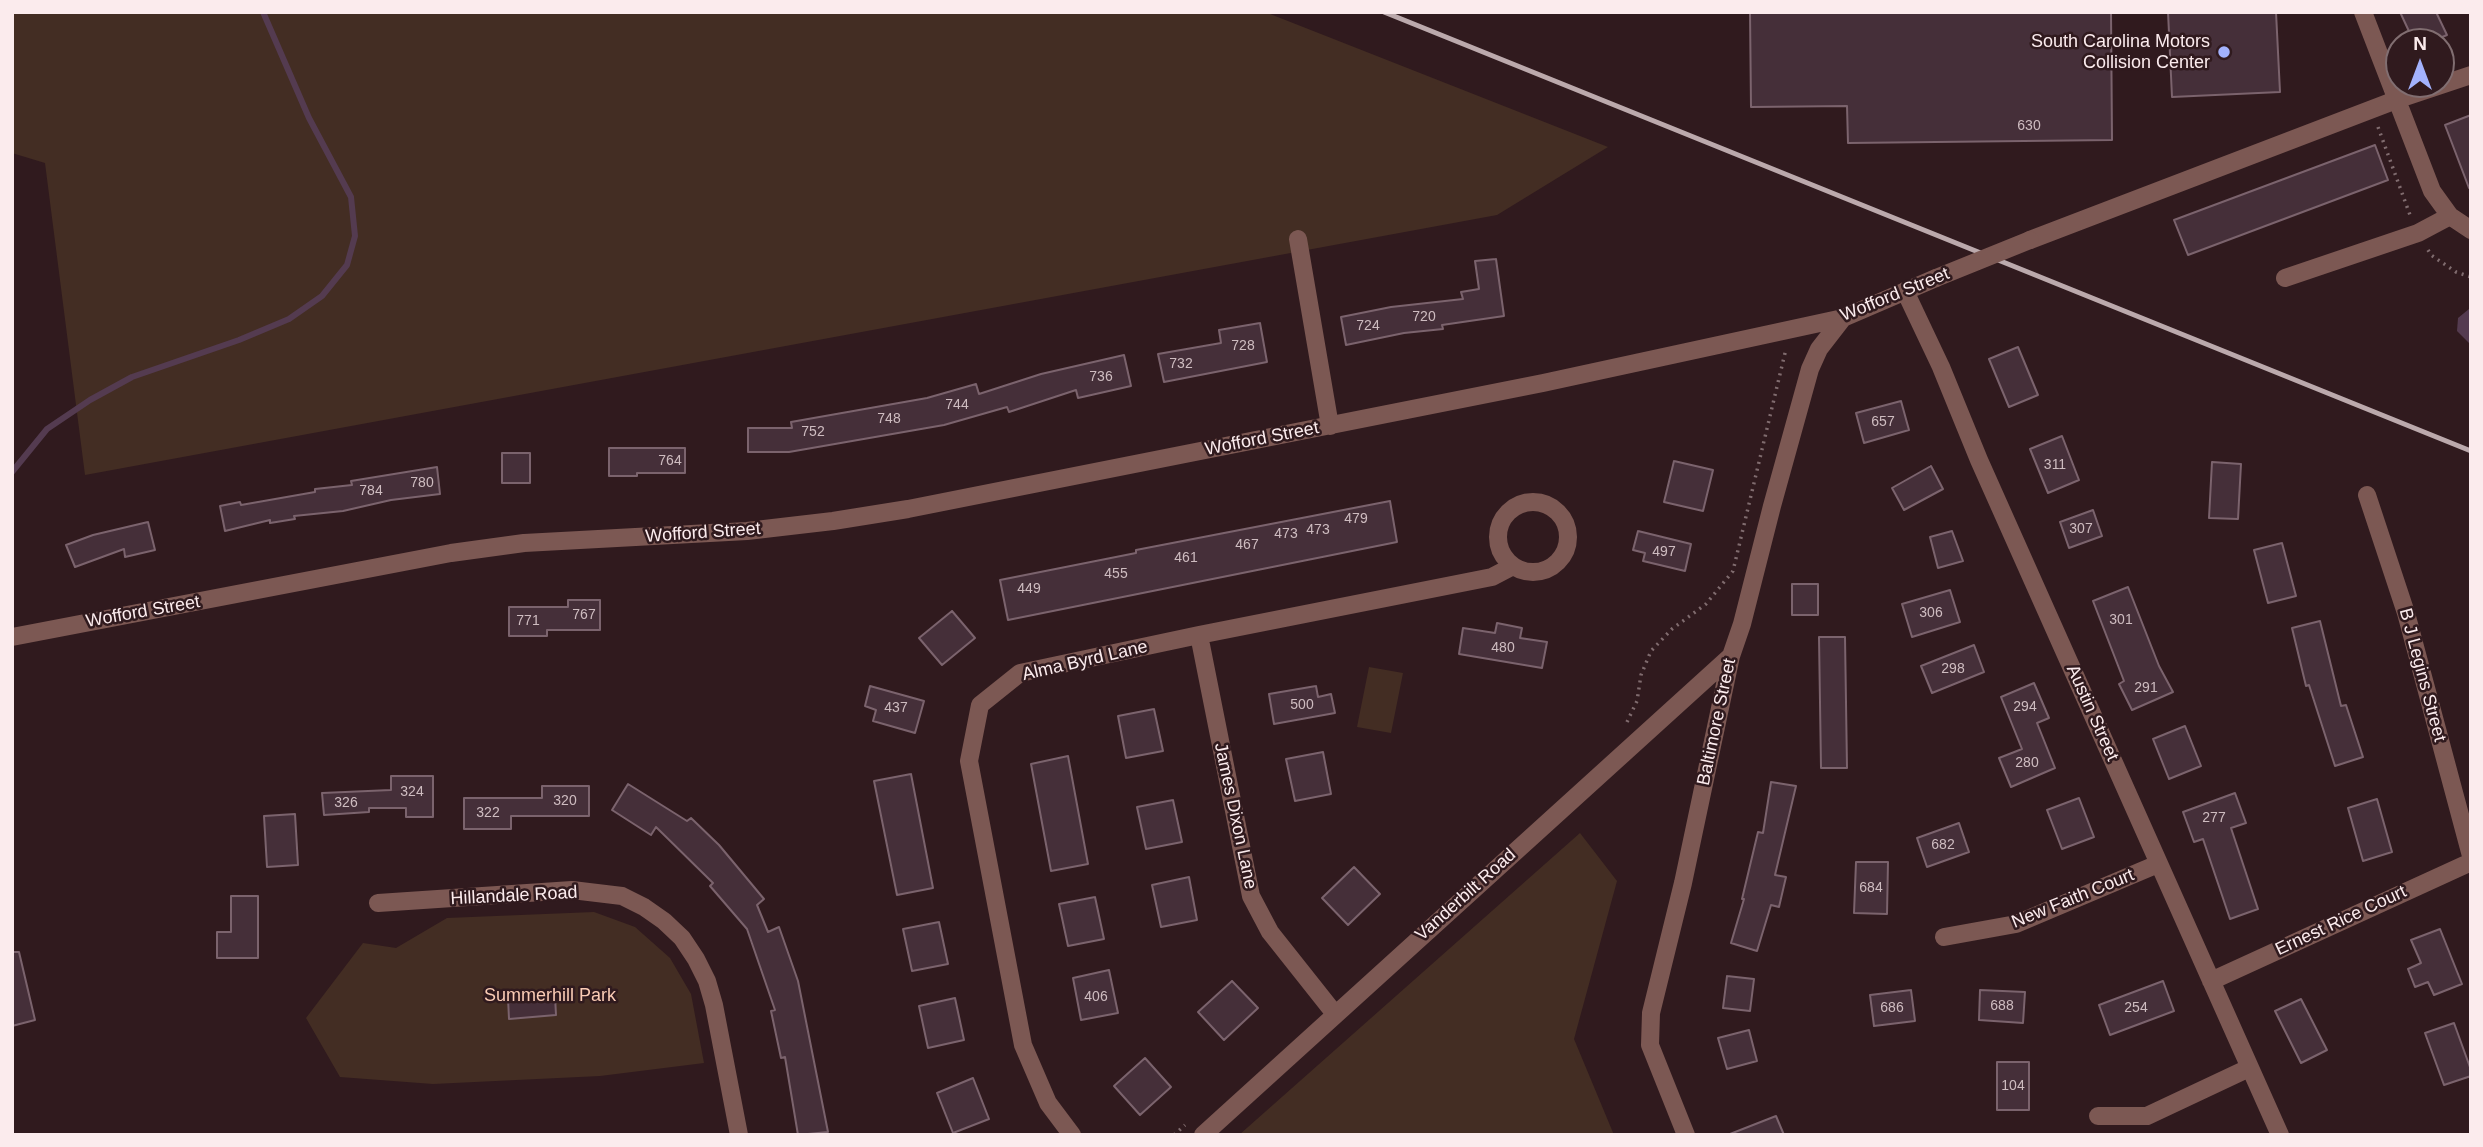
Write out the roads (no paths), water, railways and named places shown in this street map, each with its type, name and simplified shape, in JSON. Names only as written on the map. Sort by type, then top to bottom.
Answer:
[{"type":"street","points":[[2362,12],[2432,191],[2450,216],[2471,230]]},
{"type":"street","name":"Wofford Street","points":[[12,637],[451,553],[524,543],[747,531],[832,521],[1012,489],[1330,426],[1843,318],[2030,240],[2371,109],[2471,75]]},
{"type":"street","points":[[2285,278],[2418,233],[2450,216]]},
{"type":"street","points":[[1298,239],[1330,426]]},
{"type":"street","name":"Austin Street","points":[[1905,291],[2280,1135]]},
{"type":"street","name":"Baltimore Street","points":[[1686,1135],[1650,1045],[1650,1024],[1731,656],[1742,624],[1810,369],[1819,349],[1843,318]]},
{"type":"street","name":"B J Legins Street","points":[[2367,495],[2406,613],[2471,856]]},
{"type":"street","name":"Alma Byrd Lane","points":[[1526,502],[1540,502],[1553,508],[1563,517],[1568,530],[1568,544],[1563,557],[1552,567],[1539,572],[1525,572],[1513,566],[1503,556],[1498,543],[1498,529],[1503,517],[1513,507],[1526,502]]},
{"type":"street","name":"Alma Byrd Lane","points":[[1072,1135],[1048,1103],[1023,1045],[969,761],[980,705],[1020,673],[1492,577],[1513,566]]},
{"type":"street","name":"James Dixon Lane","points":[[1199,635],[1251,896],[1270,932],[1335,1014]]},
{"type":"street","name":"Vanderbilt Road","points":[[1203,1135],[1731,656]]},
{"type":"street","name":"Ernest Rice Court","points":[[2211,981],[2471,862]]},
{"type":"street","name":"New Faith Court","points":[[1944,937],[2016,924],[2158,864]]},
{"type":"street","name":"Hillandale Road","points":[[378,903],[572,891],[622,896],[644,907],[664,921],[681,938],[707,981],[714,1004],[738,1135]]},
{"type":"street","points":[[2098,1116],[2147,1116],[2249,1068]]},
{"type":"waterway","points":[[12,472],[47,429],[90,400],[132,377],[239,340],[289,319],[322,296],[347,265],[355,236],[351,197],[309,118],[263,12]]},
{"type":"railway","points":[[1384,12],[2471,451]]},
{"type":"place","name":"South Carolina Motors Collision Center","points":[[2224,52]]},
{"type":"park label","name":"Summerhill Park","points":[[550,996]]}]
